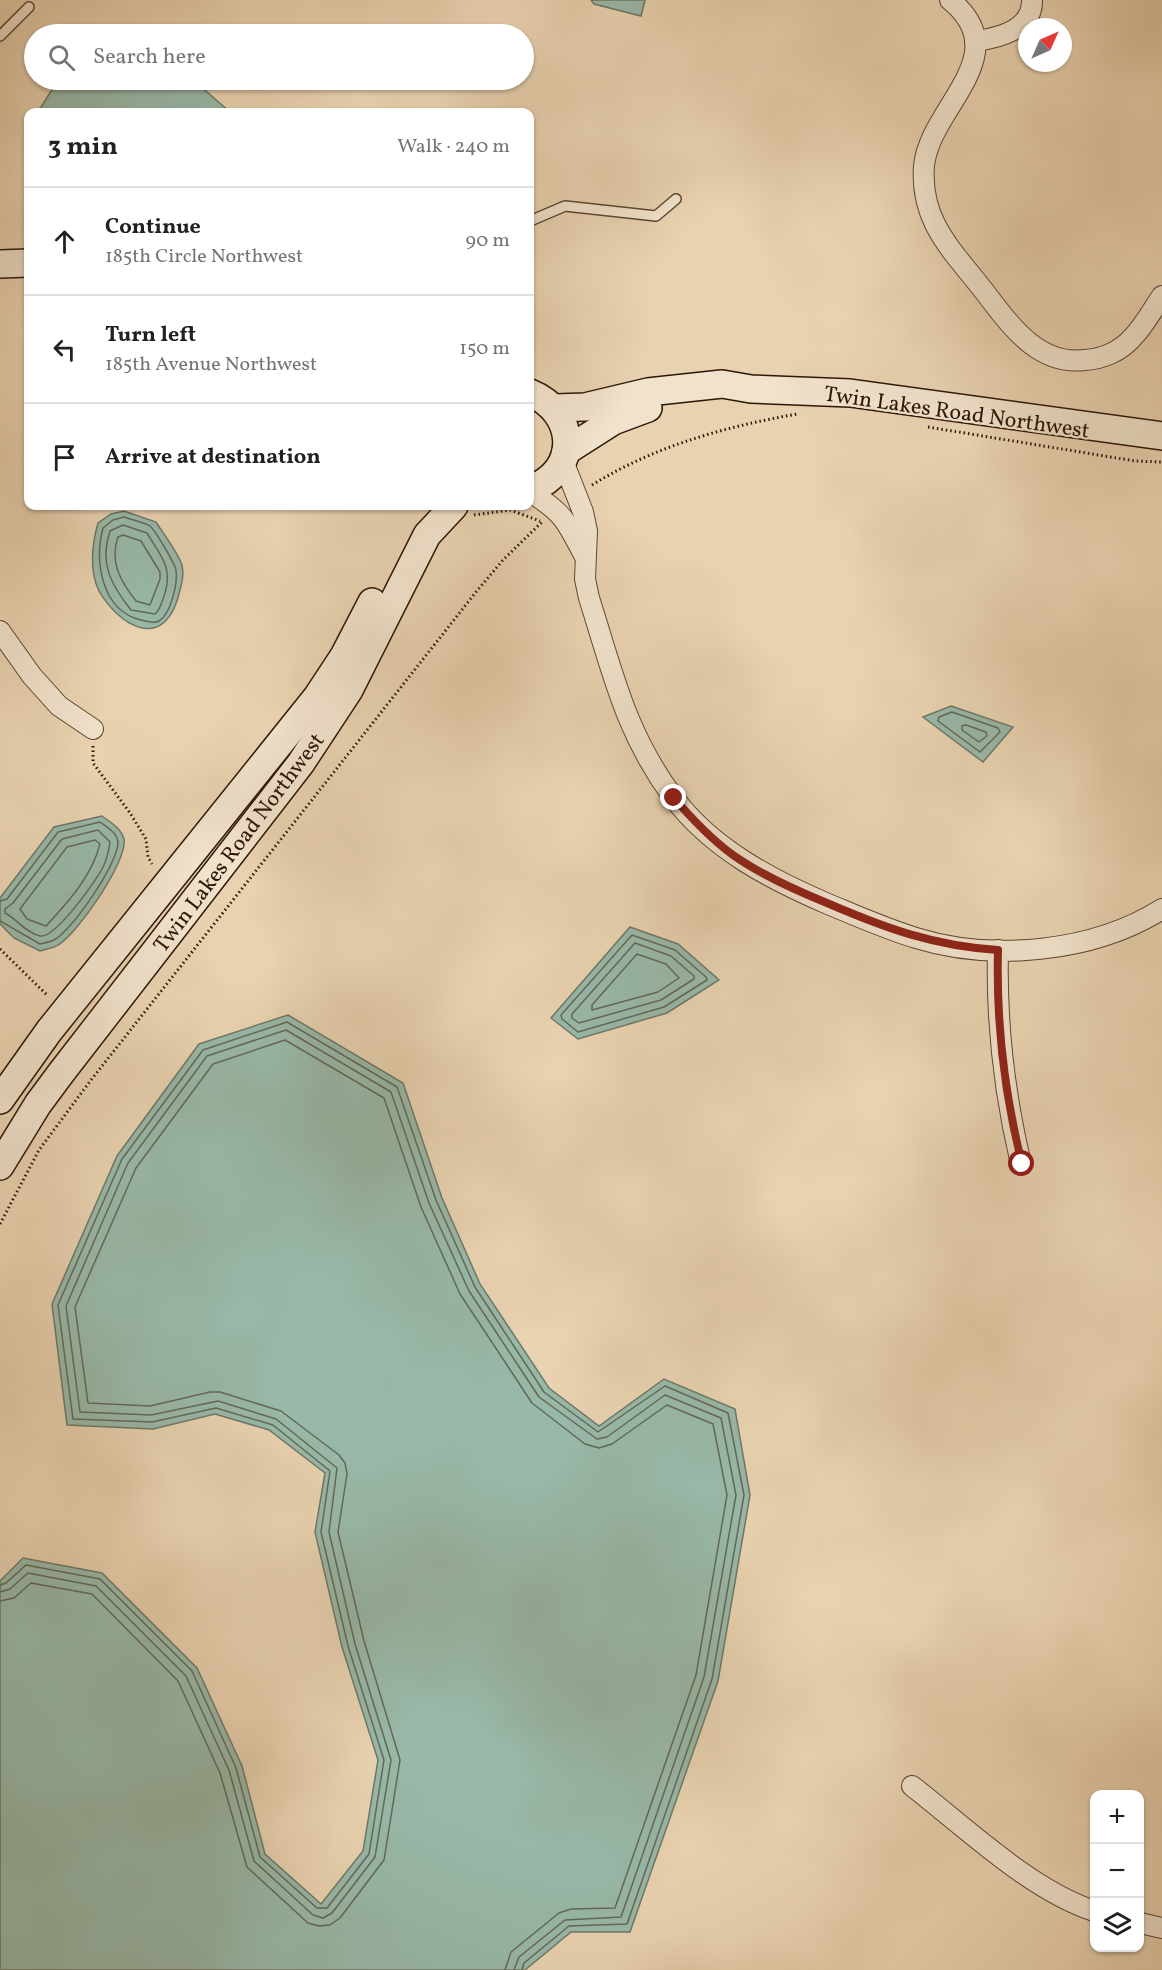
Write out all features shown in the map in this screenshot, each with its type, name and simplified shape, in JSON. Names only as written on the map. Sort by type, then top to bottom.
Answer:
[{"type":"main road","points":[[0,264],[24,263]]},
{"type":"main road","name":"Twin Lakes Road Northwest","points":[[555,408],[585,407],[688,386],[722,384],[751,389],[850,393],[1162,436]]},
{"type":"main road","name":"Twin Lakes Road Northwest","points":[[534,488],[554,474],[564,456],[613,421],[647,408],[724,399],[751,389]]},
{"type":"main road","points":[[534,395],[543,398],[555,408],[563,421],[567,436],[564,456]]},
{"type":"main road","name":"Twin Lakes Road Northwest","points":[[0,1100],[49,1031],[316,696],[344,656],[397,554],[427,510]]},
{"type":"main road","name":"Twin Lakes Road Northwest","points":[[0,1166],[38,1104],[61,1073],[301,763],[349,690],[427,535],[462,510]]},
{"type":"street","points":[[975,41],[989,40],[1027,21],[1032,12],[1032,0]]},
{"type":"street","points":[[960,4],[975,41],[974,60],[970,73],[935,130],[924,163],[924,198],[929,214],[946,244],[1022,337],[1043,353],[1060,359],[1093,360],[1123,346],[1134,336],[1162,296]]},
{"type":"street","points":[[564,456],[587,531],[585,579],[589,598],[629,725],[641,750],[674,798],[693,820],[734,856],[782,882],[865,920],[918,939],[963,947],[998,950],[1055,946],[1089,939],[1140,921],[1162,909]]},
{"type":"street","points":[[534,495],[549,516],[572,530],[585,558]]},
{"type":"street","points":[[0,632],[32,676],[59,706],[93,729]]},
{"type":"street","points":[[998,950],[997,1000],[1003,1077],[1022,1164]]},
{"type":"street","points":[[912,1786],[1035,1881],[1060,1897],[1090,1909]]},
{"type":"street","points":[[1144,1924],[1162,1928]]},
{"type":"lane","points":[[0,36],[29,7]]},
{"type":"lane","points":[[534,219],[565,206],[656,216],[676,199]]},
{"type":"path","points":[[586,488],[628,463],[669,446],[715,431],[806,412]]},
{"type":"path","points":[[917,425],[1125,459],[1162,462]]},
{"type":"path","points":[[462,510],[510,510],[549,516]]},
{"type":"path","points":[[0,1224],[39,1150],[131,1028],[468,601],[502,560],[549,516]]},
{"type":"path","points":[[93,729],[93,763],[146,839],[148,857],[152,864]]},
{"type":"path","points":[[0,949],[47,995]]},
{"type":"water","points":[[591,0],[645,0],[641,16],[594,4]]},
{"type":"water","points":[[52,90],[205,90],[225,108],[40,108]]},
{"type":"water","points":[[124,511],[156,522],[182,565],[181,588],[170,616],[160,625],[150,629],[128,622],[117,614],[99,591],[94,575],[93,548],[98,523],[111,514]]},
{"type":"water","points":[[951,706],[1013,727],[983,762],[923,717]]},
{"type":"water","points":[[102,816],[115,826],[124,839],[118,863],[100,896],[77,927],[52,948],[40,951],[14,938],[0,924],[0,898],[54,827]]},
{"type":"water","points":[[630,927],[678,944],[719,980],[667,1013],[578,1039],[551,1018]]},
{"type":"water","points":[[288,1015],[403,1083],[442,1198],[480,1284],[549,1388],[599,1426],[664,1379],[735,1409],[750,1495],[718,1681],[630,1932],[571,1932],[525,1970],[0,1970],[0,1581],[23,1558],[102,1573],[197,1668],[242,1766],[265,1854],[321,1904],[363,1851],[378,1760],[342,1647],[315,1532],[325,1473],[269,1430],[215,1414],[153,1429],[67,1425],[52,1304],[117,1156],[199,1044]]},
{"type":"route","points":[[674,798],[693,820],[734,856],[802,893],[865,920],[918,939],[944,945],[998,950],[997,1000],[1003,1077],[1022,1164]]}]
